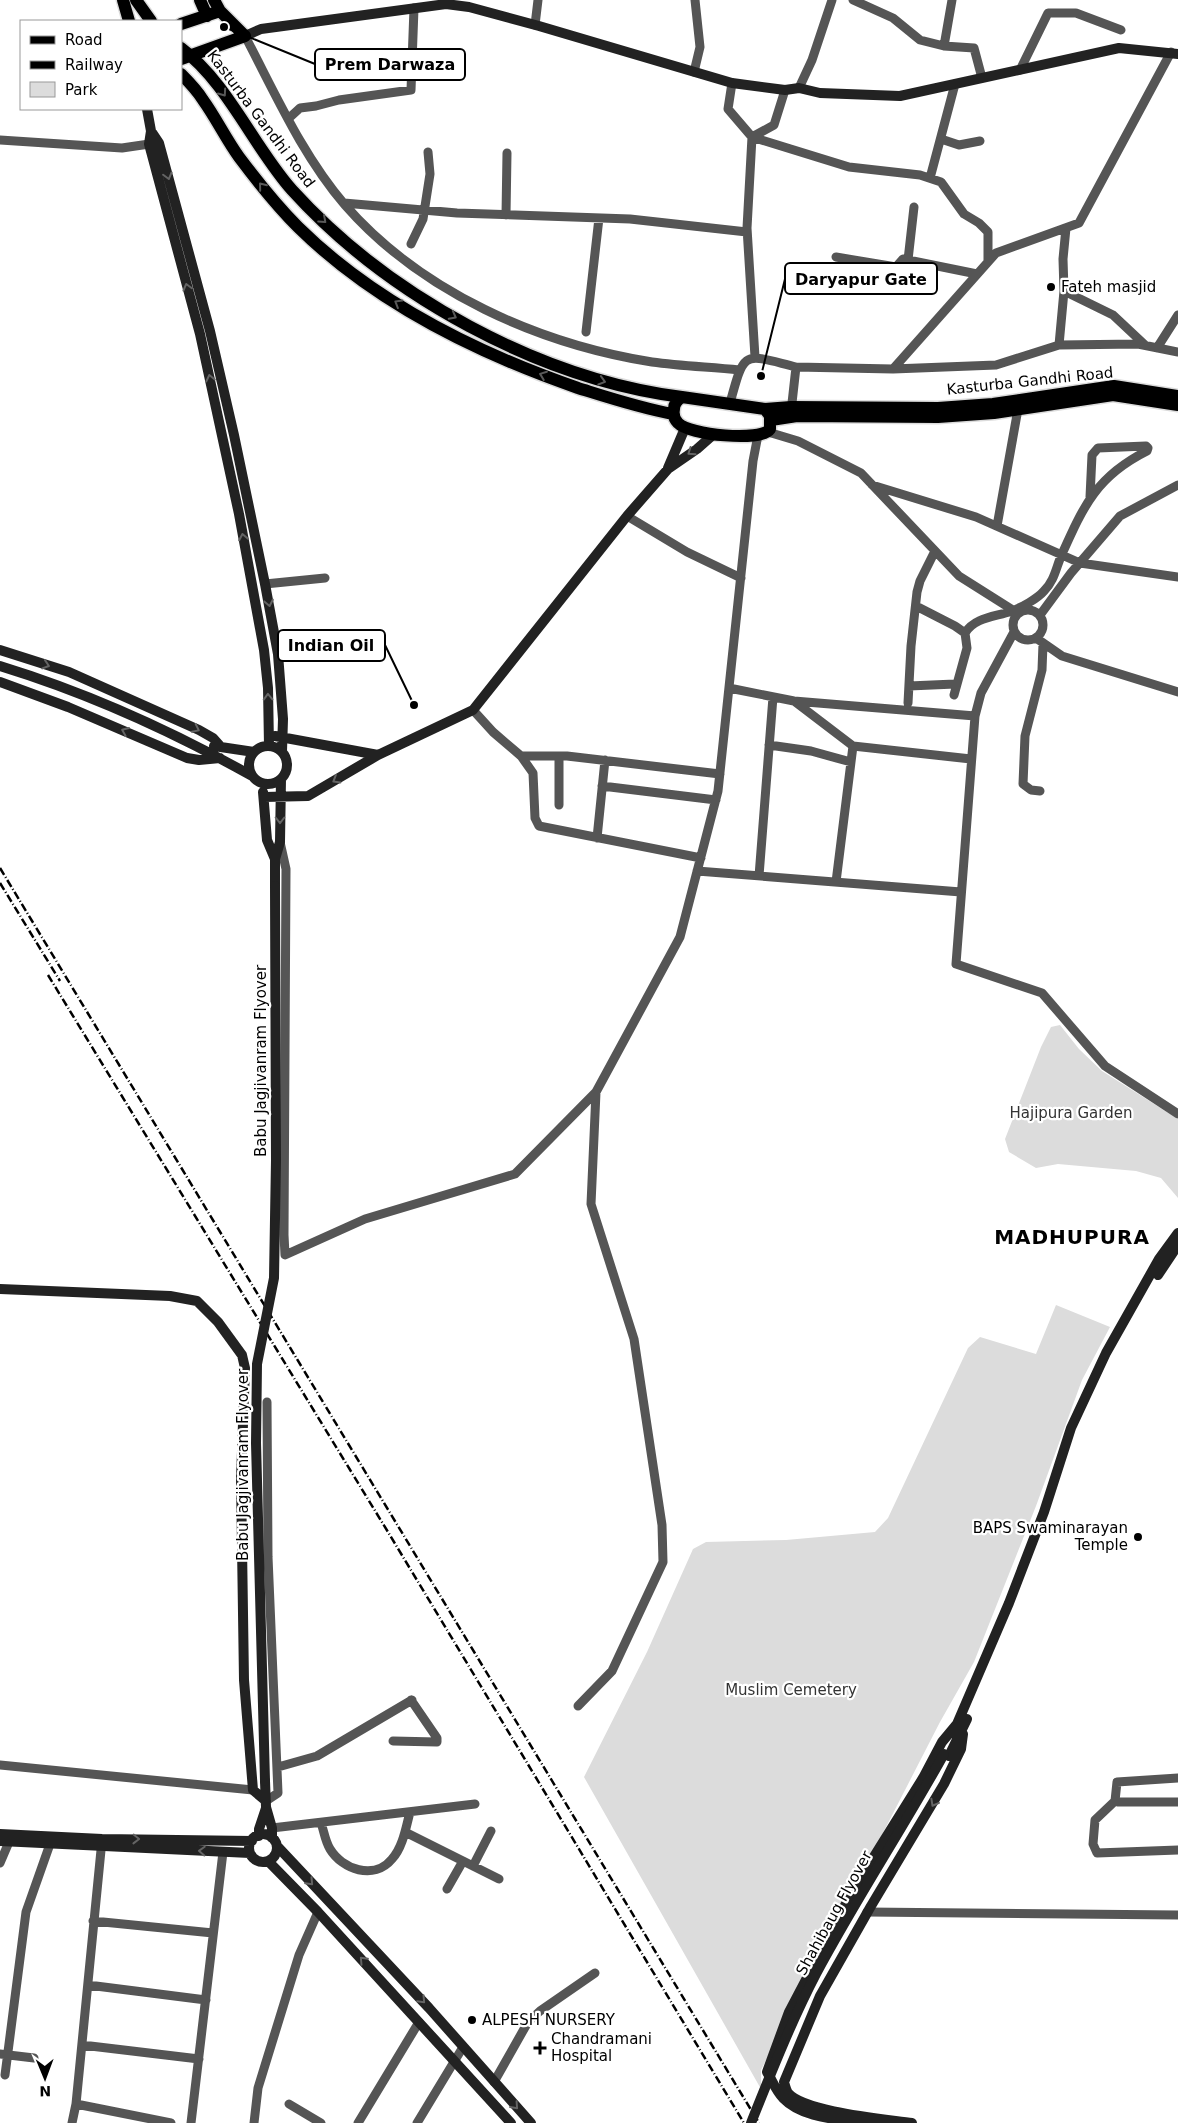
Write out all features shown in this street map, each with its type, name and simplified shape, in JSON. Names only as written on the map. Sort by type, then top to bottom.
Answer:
[{"type":"main road","points":[[123,0],[128,20]]},
{"type":"main road","points":[[136,0],[150,20]]},
{"type":"main road","points":[[200,0],[207,16]]},
{"type":"main road","points":[[182,24],[207,16],[217,5],[245,36],[217,46],[185,54]]},
{"type":"main road","points":[[209,74],[210,57],[217,46]]},
{"type":"main road","name":"Kasturba Gandhi Road","points":[[185,54],[209,74],[271,164],[292,190],[322,220],[395,280],[436,307],[492,337],[534,356],[623,387],[791,412],[938,417],[1018,409],[1114,395],[1178,405]]},
{"type":"main road","points":[[182,75],[202,98],[239,156],[297,227],[370,287],[431,324],[487,353],[551,378],[630,405],[673,414]]},
{"type":"main road","name":"Kasturba Gandhi Road","points":[[685,428],[714,434],[766,429],[791,412],[938,408],[993,404],[1114,386],[1178,396]]},
{"type":"main road","points":[[682,397],[675,404],[673,414],[678,423],[685,428]]},
{"type":"main road","points":[[765,409],[766,429]]},
{"type":"street","points":[[535,25],[538,0]]},
{"type":"street","points":[[694,72],[700,47],[695,0]]},
{"type":"street","points":[[799,88],[812,60],[832,0]]},
{"type":"street","points":[[853,0],[894,18],[920,40],[944,46],[974,48],[982,78]]},
{"type":"street","points":[[944,46],[952,0]]},
{"type":"street","points":[[739,370],[652,362],[592,348],[522,326],[496,316],[404,260],[370,232],[344,204],[314,162],[288,119],[245,36],[261,29],[446,4],[469,4],[732,83],[784,90],[799,88],[820,93],[900,96],[1119,48],[1175,51],[1079,223],[996,253],[893,369]]},
{"type":"street","points":[[288,119],[300,108],[411,90],[414,8]]},
{"type":"street","points":[[1020,70],[1048,13],[1076,13],[1121,30]]},
{"type":"street","points":[[732,83],[728,109],[752,137],[849,167],[930,178],[941,182],[964,214],[979,223],[988,232],[988,261]]},
{"type":"street","points":[[930,178],[955,84]]},
{"type":"street","points":[[752,137],[774,125],[784,90]]},
{"type":"street","points":[[147,110],[200,334],[239,514],[264,650],[269,741],[282,751]]},
{"type":"street","points":[[752,137],[747,232],[755,357]]},
{"type":"street","points":[[941,139],[959,145],[980,141]]},
{"type":"street","points":[[0,140],[122,148],[154,143]]},
{"type":"street","points":[[154,143],[210,331],[234,435],[278,654],[282,751],[287,762],[287,768],[281,779],[280,798],[280,842],[286,869],[285,1255],[365,1219],[516,1174],[596,1092],[680,937],[716,800],[753,461],[766,429],[798,441],[861,473],[959,576],[1016,612]]},
{"type":"street","points":[[411,244],[423,219],[430,174],[428,152]]},
{"type":"street","points":[[506,215],[507,153]]},
{"type":"street","points":[[344,204],[424,211],[630,219],[747,232]]},
{"type":"street","points":[[908,260],[914,207]]},
{"type":"street","points":[[586,332],[599,218]]},
{"type":"street","points":[[1059,345],[1064,291],[1063,259],[1066,228]]},
{"type":"street","points":[[836,257],[896,267],[903,259],[977,274]]},
{"type":"street","points":[[1064,291],[1113,315],[1146,346]]},
{"type":"street","points":[[1157,348],[1178,315]]},
{"type":"street","points":[[730,403],[739,370],[748,359],[755,357],[796,367],[893,369],[996,366],[1059,345],[1146,346],[1178,352]]},
{"type":"street","points":[[791,412],[796,367]]},
{"type":"street","points":[[997,526],[1018,409]]},
{"type":"street","points":[[668,469],[685,428]]},
{"type":"street","points":[[264,797],[308,796],[378,755],[473,710],[627,516],[668,469],[714,434]]},
{"type":"street","points":[[1090,497],[1092,456],[1098,448],[1146,446],[1148,448],[1147,451],[1104,479],[1090,497],[1061,554],[1052,582],[1043,592],[1016,612],[1013,622],[1014,632],[982,693],[975,716],[956,964],[1042,993],[1105,1066],[1178,1114]]},
{"type":"street","points":[[872,485],[976,516],[1080,563],[1178,577]]},
{"type":"street","points":[[1040,615],[1080,563],[1120,516],[1178,485]]},
{"type":"street","points":[[627,516],[686,552],[741,578]]},
{"type":"street","points":[[908,703],[911,646],[920,581],[935,551]]},
{"type":"street","points":[[265,584],[325,578]]},
{"type":"street","points":[[916,606],[956,626],[965,633]]},
{"type":"street","points":[[954,695],[955,684],[967,648],[965,633],[970,625],[1016,612],[1032,610],[1040,615],[1043,625],[1040,641],[1042,670],[1025,736],[1022,784],[1031,790],[1040,791]]},
{"type":"street","points":[[1014,632],[1022,639],[1040,641],[1062,656],[1178,692]]},
{"type":"street","points":[[0,650],[69,672],[190,726],[213,738],[221,747]]},
{"type":"street","points":[[0,666],[48,681],[194,743],[262,783],[269,784],[281,779]]},
{"type":"street","points":[[0,682],[68,707],[187,758],[199,760],[220,758]]},
{"type":"street","points":[[909,686],[955,684]]},
{"type":"street","points":[[729,688],[794,701],[975,716]]},
{"type":"street","points":[[759,876],[773,697]]},
{"type":"street","points":[[794,701],[853,746],[971,759]]},
{"type":"street","points":[[473,710],[493,732],[521,756],[533,773],[535,818],[539,826],[701,858]]},
{"type":"street","points":[[252,776],[249,763],[254,752],[269,741],[282,737],[378,755]]},
{"type":"street","points":[[194,743],[254,752]]},
{"type":"street","points":[[769,745],[811,751],[851,762]]},
{"type":"street","points":[[836,882],[853,746]]},
{"type":"street","points":[[521,756],[559,756],[604,760],[720,774]]},
{"type":"street","points":[[559,756],[559,805]]},
{"type":"street","points":[[597,838],[604,760]]},
{"type":"street","points":[[262,783],[267,840],[275,859]]},
{"type":"street","points":[[602,786],[716,800]]},
{"type":"street","points":[[275,859],[280,842]]},
{"type":"street","name":"Babu Jagjivanram Flyover","points":[[266,1804],[256,1443],[257,1364],[274,1278],[276,1160],[275,859]]},
{"type":"street","points":[[697,872],[961,892]]},
{"type":"street","points":[[578,1706],[612,1671],[663,1562],[662,1525],[634,1339],[591,1204],[596,1092]]},
{"type":"street","points":[[912,2123],[841,2112],[800,2102],[787,2092],[784,2082],[820,1996],[944,1784],[961,1749],[960,1725],[1040,1522],[1071,1428],[1106,1353],[1159,1259],[1178,1233]]},
{"type":"street","points":[[863,2123],[816,2115],[796,2109],[782,2097],[767,2072],[789,2012],[852,1892],[923,1778],[942,1742],[960,1725],[1015,1606],[1047,1524],[1077,1430],[1112,1356],[1162,1268],[1178,1244]]},
{"type":"street","points":[[0,1289],[170,1296],[198,1301],[218,1322],[242,1354],[244,1368],[241,1479],[244,1680],[253,1790],[266,1804],[274,1837],[275,1855],[268,1861],[260,1862],[250,1853],[0,1834]]},
{"type":"street","points":[[250,1853],[266,1804],[278,1793],[268,1557],[267,1402]]},
{"type":"street","points":[[278,1767],[318,1756],[412,1700],[437,1738],[437,1742],[393,1741]]},
{"type":"street","name":"Shahibaug Flyover","points":[[758,2123],[781,2063],[822,1977],[946,1755],[960,1725]]},
{"type":"street","name":"Shahibaug Flyover","points":[[751,2123],[776,2061],[816,1974],[874,1870],[946,1755]]},
{"type":"street","points":[[0,1765],[253,1790]]},
{"type":"street","points":[[1178,1778],[1117,1782],[1115,1801],[1095,1820],[1093,1844],[1097,1853],[1178,1850]]},
{"type":"street","points":[[1115,1801],[1178,1802]]},
{"type":"street","points":[[0,1863],[4,1842],[50,1844],[274,1837],[321,1823],[475,1804]]},
{"type":"street","points":[[321,1823],[328,1847],[338,1860],[354,1870],[375,1871],[392,1860],[405,1832],[410,1812]]},
{"type":"street","points":[[473,1866],[490,1831]]},
{"type":"street","points":[[405,1832],[499,1879]]},
{"type":"street","points":[[274,1837],[531,2123]]},
{"type":"street","points":[[72,2123],[76,2104],[102,1843]]},
{"type":"street","points":[[5,2074],[4,2055],[26,1912],[50,1844]]},
{"type":"street","points":[[191,2123],[223,1852]]},
{"type":"street","points":[[268,1861],[382,1981],[511,2123]]},
{"type":"street","points":[[447,1889],[463,1861]]},
{"type":"street","points":[[254,2123],[258,2088],[299,1955],[318,1912]]},
{"type":"street","points":[[868,1912],[1178,1915]]},
{"type":"street","points":[[93,1921],[213,1933]]},
{"type":"street","points":[[382,1981],[395,1972]]},
{"type":"street","points":[[494,2082],[528,2022],[540,2011],[594,1973]]},
{"type":"street","points":[[88,1984],[206,2000]]},
{"type":"street","points":[[358,2123],[419,2022]]},
{"type":"street","points":[[82,2045],[199,2058]]},
{"type":"street","points":[[417,2123],[463,2047]]},
{"type":"street","points":[[4,2055],[34,2058]]},
{"type":"street","points":[[76,2104],[170,2123]]},
{"type":"street","points":[[289,2104],[321,2123]]},
{"type":"green space","name":"Hajipura Garden","points":[[1060,1025],[1079,1049],[1102,1071],[1178,1119],[1178,1198],[1161,1178],[1136,1171],[1058,1164],[1036,1168],[1009,1152],[1005,1139],[1041,1047],[1051,1027]]},
{"type":"green space","name":"Muslim Cemetery","points":[[1056,1305],[1110,1327],[1082,1380],[1036,1506],[974,1662],[940,1722],[761,2070],[761,2089],[584,1777],[647,1652],[693,1549],[706,1542],[786,1540],[875,1532],[888,1518],[968,1348],[980,1337],[1036,1354]]},
{"type":"railway","points":[[0,868],[759,2123]]},
{"type":"railway","points":[[0,883],[60,981]]},
{"type":"railway","points":[[48,975],[388,1532],[744,2123]]},
{"type":"place","name":"Prem Darwaza","points":[[224,27]]},
{"type":"place","name":"Fateh masjid","points":[[1051,287]]},
{"type":"place","name":"Daryapur Gate","points":[[761,376]]},
{"type":"place","name":"Indian Oil","points":[[414,705]]},
{"type":"place","name":"BAPS Swaminarayan Temple","points":[[1138,1537]]},
{"type":"place","name":"ALPESH NURSERY","points":[[472,2020]]},
{"type":"place","name":"Chandramani Hospital","points":[[540,2048]]},
{"type":"district","name":"MADHUPURA","points":[[1072,1237]]}]
